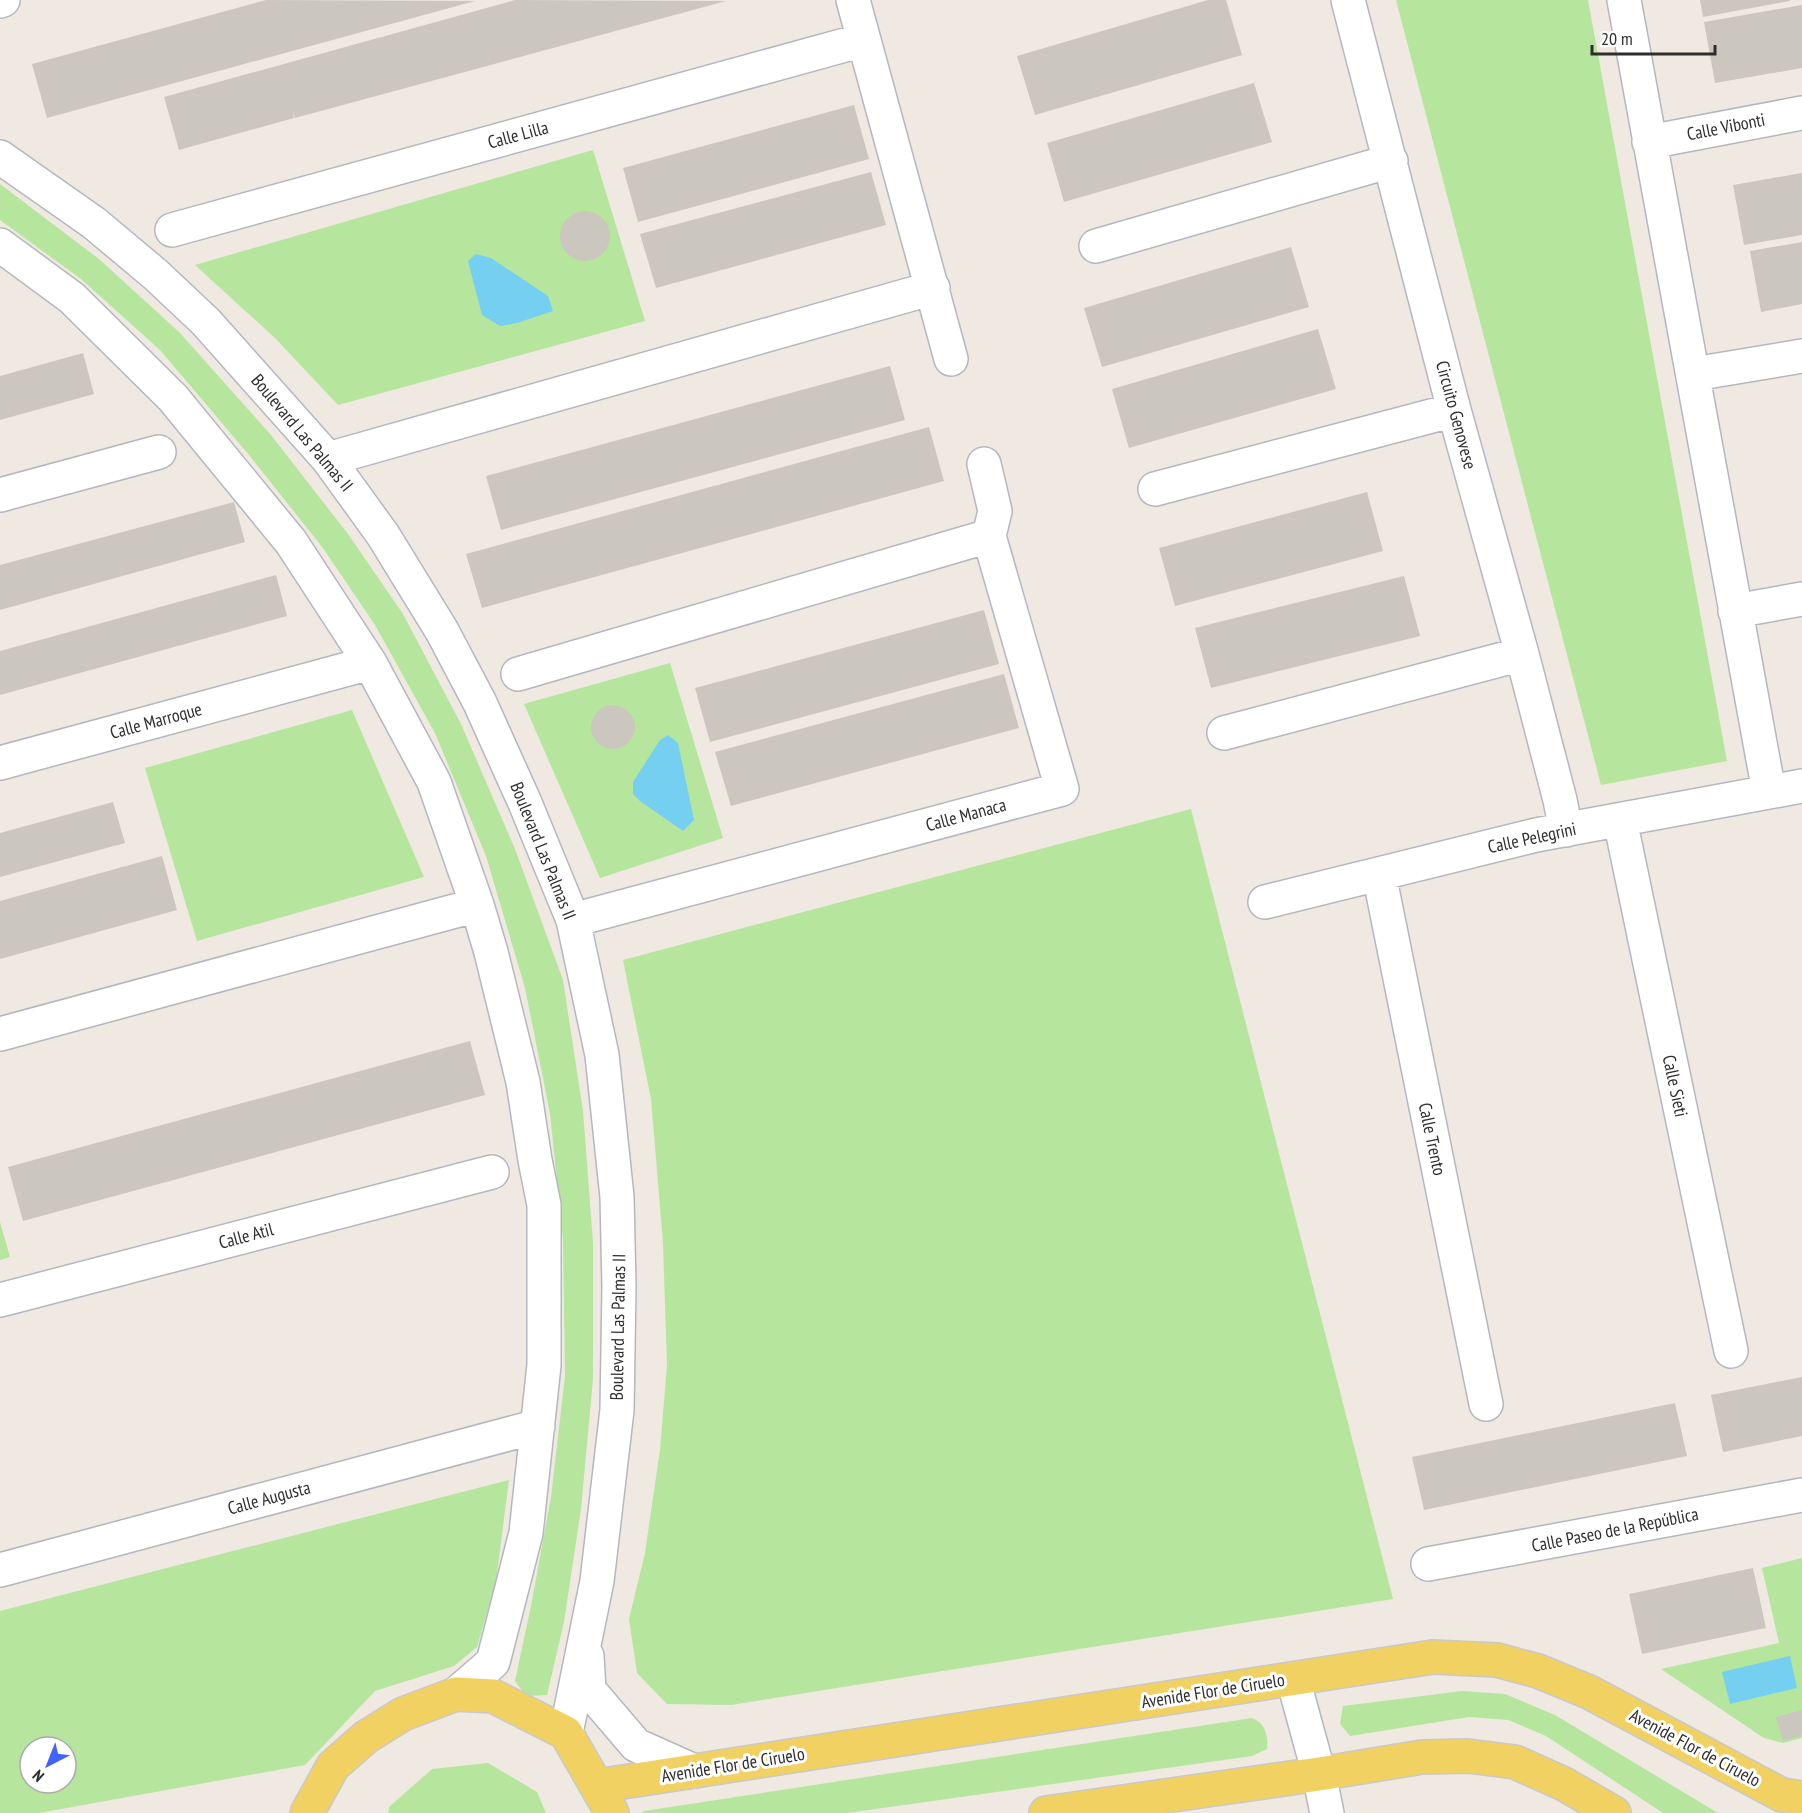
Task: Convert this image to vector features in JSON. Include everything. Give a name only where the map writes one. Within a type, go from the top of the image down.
[{"type":"main road","name":"Avenide Flor de Ciruelo","points":[[604,1799],[694,1771],[1433,1657],[1497,1660],[1538,1671],[1589,1692],[1782,1795],[1802,1798]]},
{"type":"main road","points":[[307,1813],[333,1766],[366,1737],[404,1714],[456,1695],[493,1696],[566,1733],[604,1799]]},
{"type":"main road","points":[[1046,1813],[1422,1757],[1468,1756],[1515,1762],[1564,1784],[1614,1813]]},
{"type":"street","points":[[853,0],[951,359]]},
{"type":"street","name":"Circuito Genovese","points":[[1348,0],[1454,410],[1522,654],[1566,830]]},
{"type":"street","points":[[1624,0],[1769,792]]},
{"type":"street","name":"Calle Lilla","points":[[172,230],[863,40]]},
{"type":"street","name":"Calle Vibonti","points":[[1649,142],[1802,113]]},
{"type":"street","name":"Boulevard Las Palmas II","points":[[0,157],[94,223],[155,274],[206,322],[328,459],[383,535],[442,631],[464,672],[525,803],[573,920],[602,1055],[617,1197],[619,1276],[617,1410],[597,1581],[566,1733]]},
{"type":"street","points":[[1096,246],[1391,161]]},
{"type":"street","points":[[0,245],[72,298],[173,398],[291,542],[370,663],[434,782],[477,905],[523,1082],[544,1205],[544,1365],[526,1533],[493,1662],[456,1695]]},
{"type":"street","points":[[328,459],[933,288]]},
{"type":"street","points":[[1694,374],[1802,356]]},
{"type":"street","points":[[1155,489],[1454,410]]},
{"type":"street","points":[[0,495],[159,452]]},
{"type":"street","name":"Calle Manaca","points":[[573,920],[1062,789],[989,536],[995,511],[984,464]]},
{"type":"street","points":[[518,674],[989,536]]},
{"type":"street","points":[[1735,611],[1802,599]]},
{"type":"street","points":[[1224,733],[1522,654]]},
{"type":"street","name":"Calle Marroque","points":[[0,763],[370,663]]},
{"type":"street","name":"Calle Pelegrini","points":[[1265,902],[1536,835],[1802,786]]},
{"type":"street","name":"Calle Sieti","points":[[1620,820],[1731,1351]]},
{"type":"street","name":"Calle Trento","points":[[1379,874],[1486,1404]]},
{"type":"street","points":[[0,1034],[477,905]]},
{"type":"street","name":"Calle Atil","points":[[0,1300],[492,1172]]},
{"type":"street","name":"Calle Augusta","points":[[0,1570],[538,1426]]},
{"type":"street","name":"Calle Paseo de la República","points":[[1428,1564],[1802,1495]]},
{"type":"street","points":[[585,1639],[589,1690],[636,1744],[694,1771]]},
{"type":"street","points":[[1293,1679],[1319,1774],[1327,1813]]},
{"type":"green space","points":[[1396,0],[1588,0],[1727,761],[1601,785]]},
{"type":"green space","points":[[593,150],[645,321],[338,405],[275,338],[195,265]]},
{"type":"green space","points":[[0,184],[99,259],[180,333],[271,435],[348,534],[403,614],[461,724],[515,849],[563,980],[583,1111],[593,1243],[593,1379],[581,1509],[564,1622],[547,1695],[526,1696],[515,1681],[551,1497],[565,1376],[563,1240],[550,1113],[525,988],[486,856],[435,733],[375,625],[323,548],[249,455],[160,350],[81,279],[0,220]]},
{"type":"green space","points":[[670,663],[723,838],[600,878],[524,704]]},
{"type":"green space","points":[[352,710],[424,877],[197,941],[145,768]]},
{"type":"green space","points":[[1191,809],[1393,1599],[731,1705],[667,1704],[637,1673],[629,1619],[645,1553],[660,1450],[667,1365],[663,1243],[651,1099],[623,960]]},
{"type":"green space","points":[[0,1222],[10,1257],[0,1260]]},
{"type":"green space","points":[[509,1480],[496,1581],[477,1647],[454,1666],[375,1691],[305,1765],[39,1813],[0,1813],[0,1611]]},
{"type":"green space","points":[[1802,1558],[1802,1738],[1783,1743],[1764,1738],[1661,1669],[1779,1643],[1762,1568]]},
{"type":"green space","points":[[1462,1691],[1505,1694],[1555,1715],[1718,1813],[1663,1813],[1546,1736],[1508,1720],[1469,1717],[1350,1736],[1340,1724],[1343,1706]]},
{"type":"green space","points":[[1252,1718],[1263,1727],[1267,1749],[1252,1756],[847,1813],[641,1813],[644,1811]]},
{"type":"green space","points":[[488,1763],[537,1792],[546,1813],[388,1813],[389,1807],[432,1769]]},
{"type":"water","points":[[476,254],[491,258],[548,296],[553,311],[500,326],[482,315],[468,261]]},
{"type":"water","points":[[668,735],[678,743],[694,820],[683,831],[633,794],[633,782],[660,740]]},
{"type":"water","points":[[1790,1656],[1797,1688],[1730,1704],[1722,1672]]},
{"type":"building","points":[[266,0],[475,1],[47,118],[32,64]]},
{"type":"building","points":[[515,0],[726,1],[295,118],[293,111],[294,118],[179,150],[164,97]]},
{"type":"building","points":[[1208,0],[1226,0],[1242,55],[1035,115],[1017,56]]},
{"type":"building","points":[[1700,0],[1790,0],[1790,1],[1703,17]]},
{"type":"building","points":[[1802,5],[1802,68],[1715,83],[1704,22]]},
{"type":"building","points":[[1254,83],[1272,142],[1064,202],[1047,143]]},
{"type":"building","points":[[854,105],[869,159],[638,222],[623,168]]},
{"type":"building","points":[[871,172],[886,225],[656,288],[640,234]]},
{"type":"building","points":[[1802,173],[1802,235],[1744,245],[1733,185]]},
{"type":"building","points":[[585,211],[599,215],[606,222],[610,236],[606,250],[599,257],[585,261],[571,257],[564,250],[560,236],[564,222],[571,215]]},
{"type":"building","points":[[1802,242],[1802,304],[1761,312],[1750,251]]},
{"type":"building","points":[[1291,247],[1309,307],[1102,367],[1084,308]]},
{"type":"building","points":[[1318,329],[1336,389],[1129,448],[1112,389]]},
{"type":"building","points":[[83,353],[94,394],[0,420],[0,376]]},
{"type":"building","points":[[890,366],[905,420],[501,530],[486,476]]},
{"type":"building","points":[[929,427],[944,481],[482,608],[466,554]]},
{"type":"building","points":[[1367,492],[1383,551],[1175,606],[1159,548]]},
{"type":"building","points":[[234,502],[245,542],[0,610],[0,565]]},
{"type":"building","points":[[276,575],[287,616],[0,695],[0,651]]},
{"type":"building","points":[[1404,576],[1420,636],[1211,688],[1195,628]]},
{"type":"building","points":[[984,610],[999,664],[710,742],[695,688]]},
{"type":"building","points":[[1004,674],[1019,728],[731,806],[715,752]]},
{"type":"building","points":[[613,705],[628,712],[635,727],[628,742],[613,749],[598,742],[591,727],[598,712]]},
{"type":"building","points":[[113,802],[125,843],[0,877],[0,833]]},
{"type":"building","points":[[162,856],[177,910],[0,959],[0,901]]},
{"type":"building","points":[[470,1041],[485,1095],[23,1221],[8,1167]]},
{"type":"building","points":[[1802,1377],[1802,1436],[1723,1452],[1711,1395]]},
{"type":"building","points":[[1675,1403],[1687,1456],[1424,1510],[1412,1457]]},
{"type":"building","points":[[1753,1568],[1766,1628],[1642,1654],[1629,1594]]},
{"type":"building","points":[[1802,1710],[1802,1735],[1783,1741],[1776,1717]]}]
